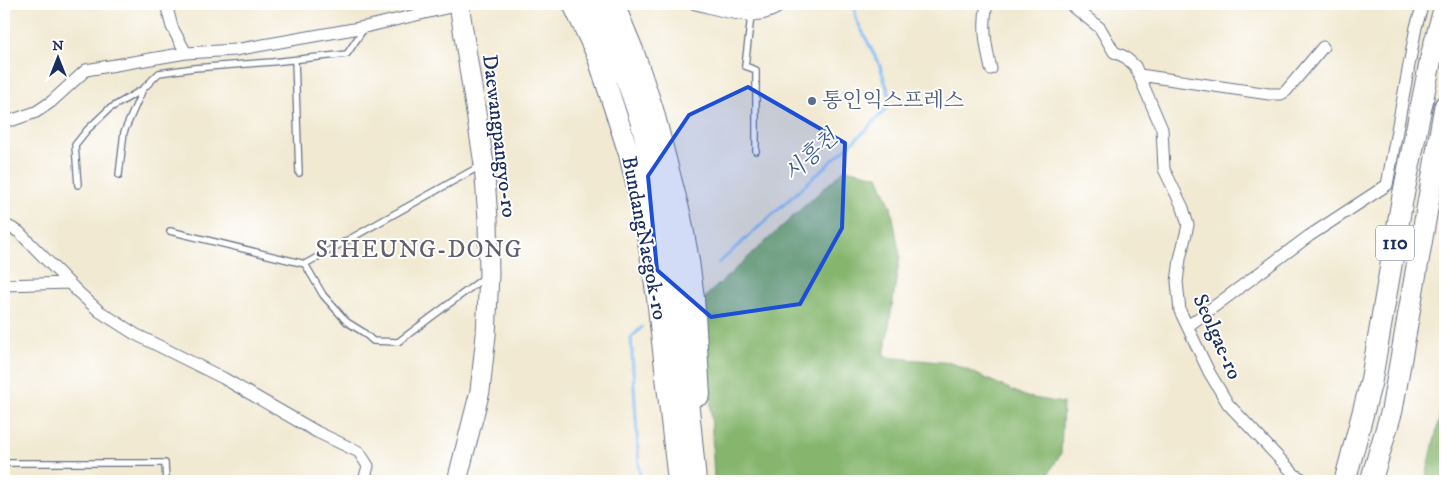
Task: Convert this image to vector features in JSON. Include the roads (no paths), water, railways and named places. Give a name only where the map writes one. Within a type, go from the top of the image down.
[{"type":"highway","name":"BundangNaegok-ro","points":[[572,4],[597,55],[629,154],[645,222],[658,298],[678,481]]},
{"type":"highway","name":"BundangNaegok-ro","points":[[594,4],[617,53],[645,136],[662,207],[677,306],[696,481]]},
{"type":"highway","points":[[614,4],[633,50],[653,109],[681,217],[690,261],[694,298],[700,414],[694,459]]},
{"type":"highway","name":"110","points":[[1345,481],[1371,382],[1404,191],[1432,53],[1445,6]]},
{"type":"highway","name":"110","points":[[1371,481],[1392,410],[1445,106]]},
{"type":"main road","name":"Daewangpangyo-ro","points":[[457,481],[480,391],[486,335],[489,274],[484,164],[459,4]]},
{"type":"street","points":[[166,4],[172,27],[186,53]]},
{"type":"street","points":[[4,119],[13,120],[36,112],[86,70],[186,53],[235,50],[365,27],[459,4]]},
{"type":"street","points":[[695,4],[751,16],[776,9],[782,4]]},
{"type":"street","points":[[987,4],[984,22],[991,69]]},
{"type":"street","name":"Seolgae-ro","points":[[1070,4],[1100,28],[1114,52],[1125,57],[1135,66],[1162,129],[1164,170],[1184,208],[1188,225],[1180,260],[1177,289],[1180,311],[1209,372],[1228,404],[1294,475],[1306,481]]},
{"type":"street","points":[[1188,326],[1310,236],[1387,185],[1416,27],[1423,4]]},
{"type":"street","points":[[1140,75],[1269,94],[1281,94],[1290,87],[1323,47]]},
{"type":"street","points":[[4,224],[18,232],[99,310],[135,334],[223,378],[317,432],[359,452],[368,466],[364,481]]},
{"type":"street","points":[[4,285],[69,283]]},
{"type":"lane","points":[[751,16],[745,66],[756,70],[756,151]]},
{"type":"lane","points":[[78,185],[75,145],[87,130],[109,109],[143,89],[159,73],[347,54],[365,27]]},
{"type":"lane","points":[[295,60],[299,173]]},
{"type":"lane","points":[[119,175],[124,132],[143,89]]},
{"type":"lane","points":[[170,231],[305,264],[484,164]]},
{"type":"lane","points":[[305,264],[323,295],[347,322],[373,341],[398,342],[489,274]]},
{"type":"lane","points":[[4,463],[165,463],[166,481]]},
{"type":"waterway","name":"시흥천","points":[[719,263],[867,129],[886,109],[890,97],[880,66],[856,19],[854,4]]},
{"type":"waterway","name":"시흥천","points":[[640,481],[631,338],[642,327]]},
{"type":"place","name":"통인익스프레스","points":[[812,101]]},
{"type":"district","name":"SIHEUNG-DONG","points":[[419,250]]}]
